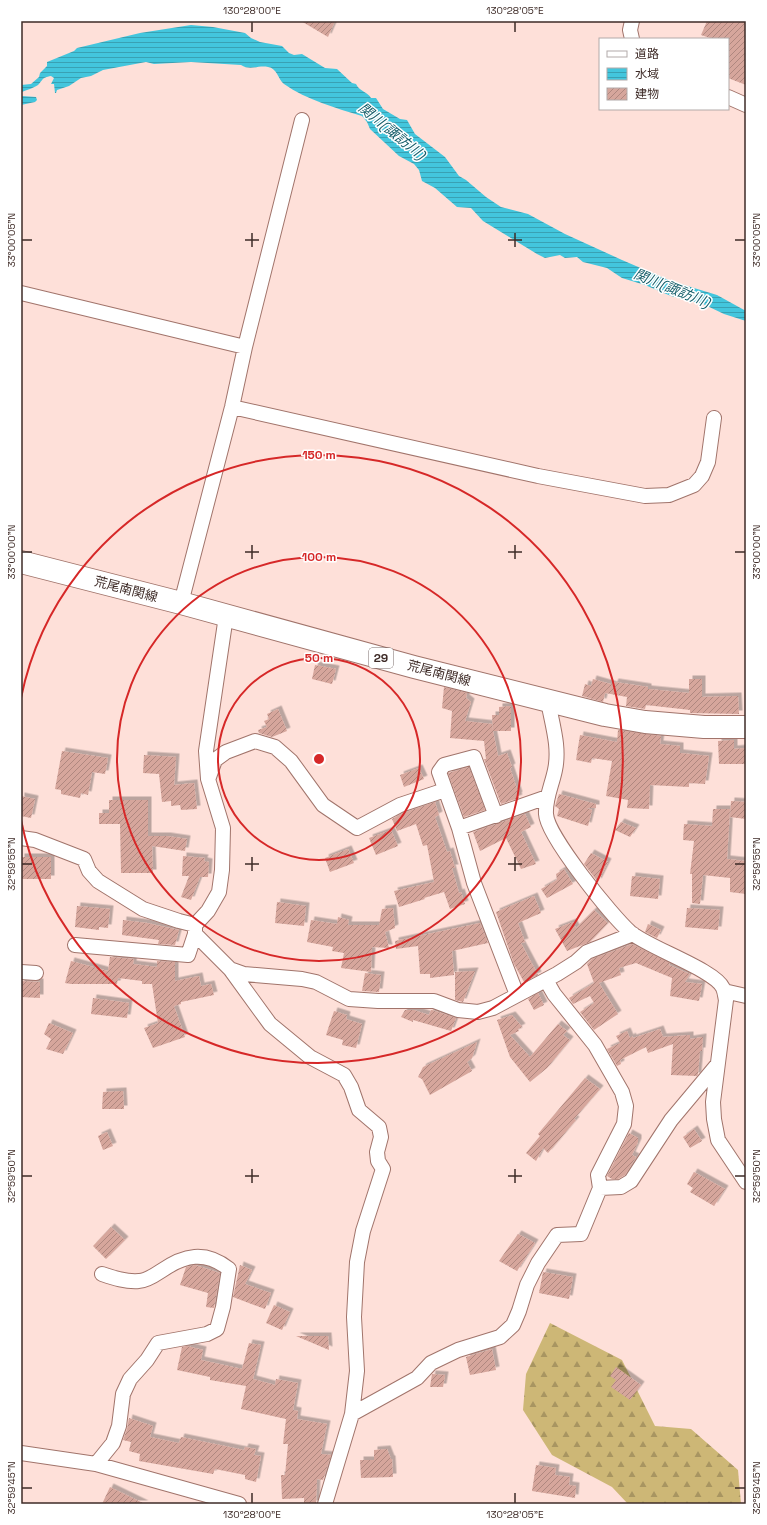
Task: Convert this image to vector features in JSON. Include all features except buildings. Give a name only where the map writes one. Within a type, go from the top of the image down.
[{"type":"main road","name":"荒尾南関線","points":[[21,562],[605,715],[645,722],[704,727],[746,727]]},
{"type":"street","points":[[632,21],[630,30],[632,38]]},
{"type":"street","points":[[729,97],[746,105]]},
{"type":"street","points":[[181,603],[232,407],[245,347],[302,120]]},
{"type":"street","points":[[21,293],[245,347]]},
{"type":"street","points":[[232,407],[538,476],[645,496],[669,495],[694,485],[702,476],[708,462],[714,418]]},
{"type":"street","points":[[75,945],[188,955],[195,929],[219,892],[222,870],[223,828],[208,779],[206,750],[226,616]]},
{"type":"street","points":[[548,701],[557,747],[556,770],[547,798],[546,815],[551,830],[592,889],[633,934],[711,976],[723,988],[726,1000],[713,1102],[714,1119],[718,1140],[746,1182]]},
{"type":"street","points":[[208,779],[215,760],[226,752],[255,741],[275,747],[291,761],[323,805],[357,828],[400,805],[445,790]]},
{"type":"street","points":[[496,816],[474,757],[444,765],[439,772],[459,828],[474,883],[517,995]]},
{"type":"street","points":[[459,828],[547,798]]},
{"type":"street","points":[[21,838],[35,840],[84,860],[89,871],[98,881],[143,909],[179,921],[195,929],[230,969],[270,1024],[310,1057],[344,1076],[350,1086],[359,1110],[379,1127],[381,1137],[377,1152],[378,1161],[383,1169],[363,1231],[357,1262],[354,1317],[357,1371],[352,1414],[325,1504]]},
{"type":"street","points":[[230,969],[244,974],[302,979],[316,982],[349,999],[378,1001],[434,1001],[458,1010],[478,1012],[493,1008],[546,980],[576,962],[587,952],[633,934]]},
{"type":"street","points":[[21,972],[36,973]]},
{"type":"street","points":[[352,1414],[417,1378],[431,1363],[458,1350],[500,1337],[513,1325],[527,1285],[538,1263],[557,1235],[581,1234],[600,1188],[598,1175],[624,1124],[626,1106],[622,1092],[595,1045],[554,994],[546,980]]},
{"type":"street","points":[[724,991],[746,996]]},
{"type":"street","points":[[600,1188],[621,1187],[631,1182],[672,1120],[718,1065]]},
{"type":"street","points":[[96,1464],[113,1443],[119,1426],[123,1394],[130,1379],[147,1360],[158,1343],[206,1334],[217,1330],[223,1307],[229,1269],[220,1262],[204,1257],[190,1257],[174,1262],[140,1281],[122,1280],[102,1274]]},
{"type":"street","points":[[21,1453],[96,1464],[239,1504]]},
{"type":"green space","points":[[550,1323],[622,1360],[655,1426],[691,1429],[738,1470],[741,1504],[628,1504],[612,1487],[552,1455],[523,1410],[526,1374]]},
{"type":"water","name":"関川(諏訪川)","points":[[191,25],[213,27],[245,33],[251,38],[260,42],[282,46],[289,53],[294,55],[302,54],[325,68],[337,69],[371,98],[376,98],[383,109],[400,119],[407,120],[415,134],[445,157],[459,176],[501,207],[528,214],[565,234],[671,281],[717,295],[746,311],[746,321],[724,314],[703,304],[671,296],[645,285],[622,278],[607,268],[583,262],[577,257],[565,258],[560,255],[545,258],[537,254],[483,221],[471,208],[457,207],[435,188],[422,181],[419,170],[414,164],[399,156],[370,129],[362,116],[302,95],[284,84],[271,68],[248,68],[241,65],[191,62],[154,64],[146,62],[103,70],[91,76],[81,78],[69,86],[57,90],[56,93],[54,84],[51,84],[54,78],[51,76],[44,78],[38,85],[22,92],[22,96],[36,97],[37,100],[35,102],[21,105],[21,85],[31,84],[39,77],[40,73],[47,66],[47,62],[74,51],[77,48],[140,33]]}]
